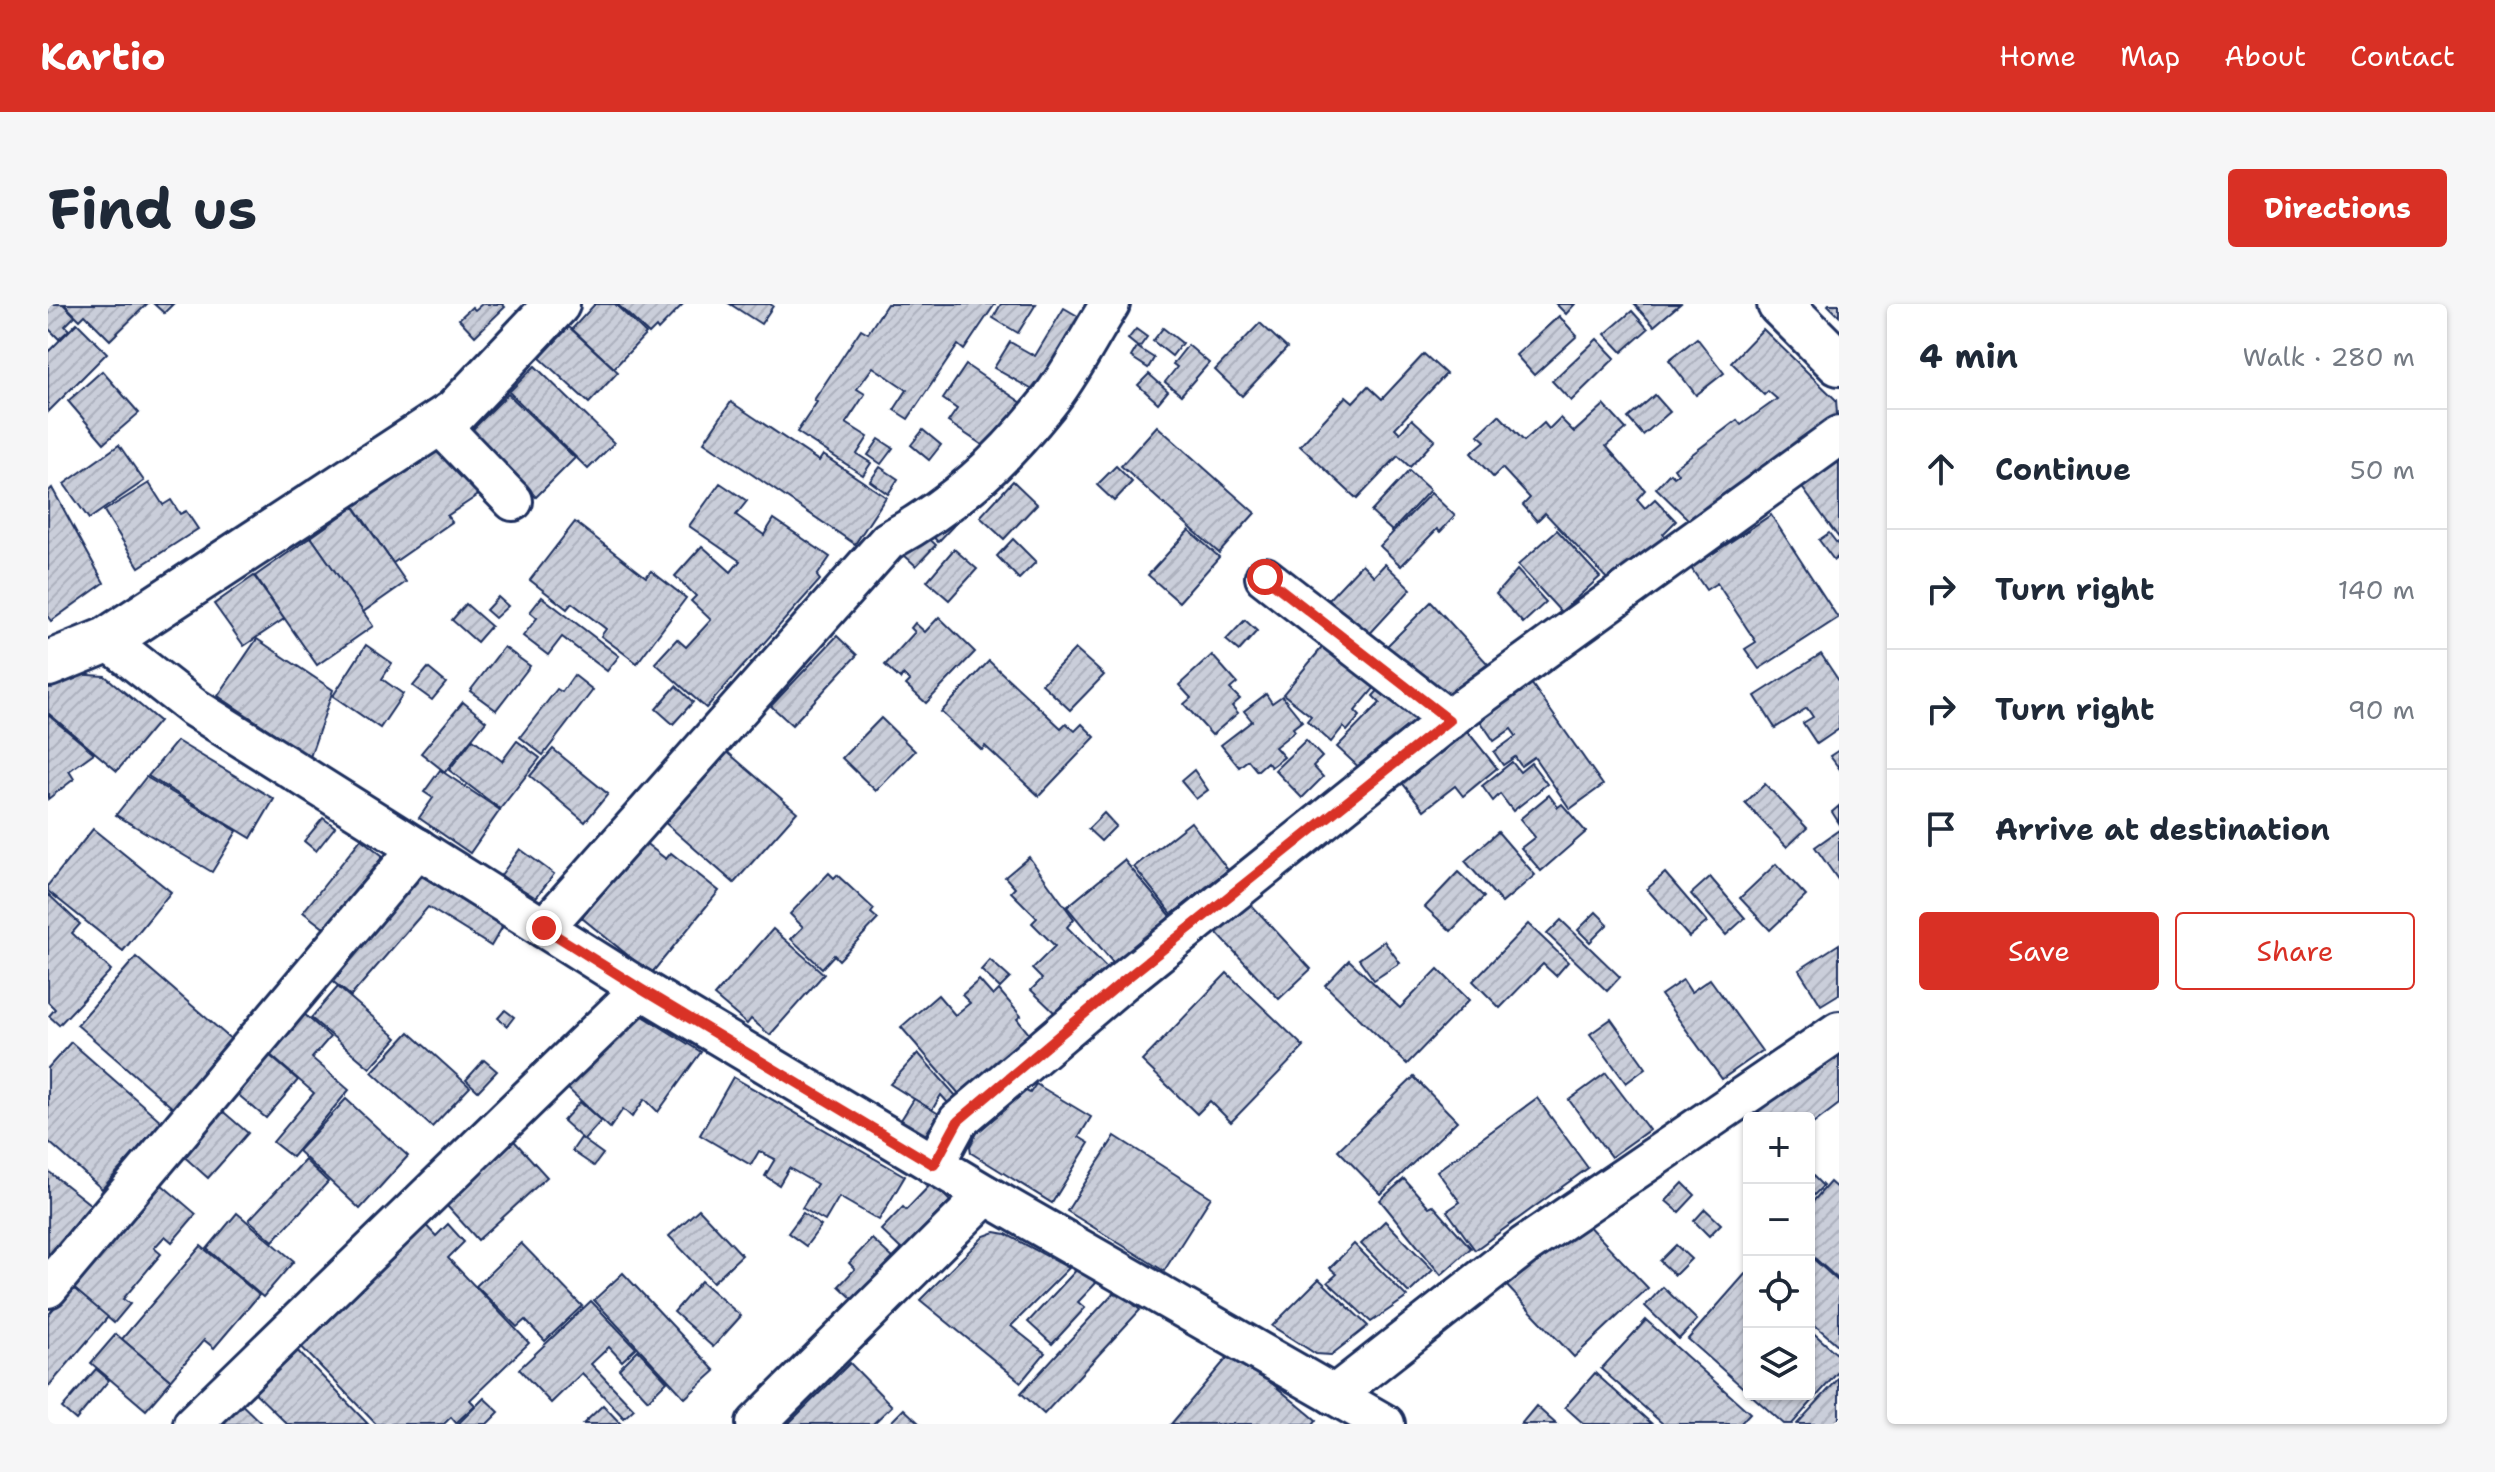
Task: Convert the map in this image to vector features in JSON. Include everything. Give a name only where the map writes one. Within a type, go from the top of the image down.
[{"type":"street","points":[[48,664],[107,640],[455,412],[557,304]]},
{"type":"street","points":[[544,928],[888,541],[930,518],[987,472],[1048,402],[1110,304]]},
{"type":"street","points":[[1780,304],[1839,363]]},
{"type":"street","points":[[438,423],[513,501]]},
{"type":"street","points":[[934,1165],[958,1121],[1122,982],[1449,720],[1839,436]]},
{"type":"street","points":[[1265,577],[1449,720]]},
{"type":"street","points":[[107,640],[193,707],[641,989],[934,1165],[1385,1424]]},
{"type":"street","points":[[48,1288],[418,848]]},
{"type":"street","points":[[193,1424],[641,989]]},
{"type":"street","points":[[1334,1395],[1524,1246],[1839,1031]]},
{"type":"street","points":[[756,1424],[986,1195]]},
{"type":"building","points":[[48,304],[63,304],[75,316],[65,326],[69,330],[59,339],[48,328]]},
{"type":"building","points":[[64,304],[147,304],[110,340],[85,315],[80,320]]},
{"type":"building","points":[[154,304],[173,304],[164,313]]},
{"type":"building","points":[[482,304],[502,304],[505,307],[475,336],[459,319],[472,307],[475,310]]},
{"type":"building","points":[[595,304],[615,304],[646,334],[614,368],[572,329]]},
{"type":"building","points":[[617,304],[683,304],[658,330],[656,327],[649,334]]},
{"type":"building","points":[[730,304],[770,304],[773,306],[761,324]]},
{"type":"building","points":[[887,304],[995,304],[964,350],[958,345],[908,419],[894,410],[907,390],[873,367],[857,389],[865,394],[846,423],[868,437],[857,454],[871,463],[863,475],[797,432],[817,402],[814,400],[861,329],[868,333]]},
{"type":"building","points":[[1001,304],[1036,304],[1018,333],[993,318]]},
{"type":"building","points":[[1556,304],[1575,304],[1566,314]]},
{"type":"building","points":[[1634,304],[1680,304],[1654,326]]},
{"type":"building","points":[[1839,304],[1839,316],[1828,305]]},
{"type":"building","points":[[1064,308],[1083,319],[1038,393],[994,368],[1010,342],[1035,356]]},
{"type":"building","points":[[1632,311],[1648,329],[1622,352],[1605,334]]},
{"type":"building","points":[[1559,316],[1577,336],[1534,375],[1516,355]]},
{"type":"building","points":[[77,323],[107,353],[48,412],[48,352]]},
{"type":"building","points":[[1260,323],[1287,348],[1242,396],[1215,370]]},
{"type":"building","points":[[569,327],[618,372],[589,403],[540,358]]},
{"type":"building","points":[[1163,328],[1182,343],[1172,356],[1153,341]]},
{"type":"building","points":[[1136,329],[1147,337],[1139,348],[1128,339]]},
{"type":"building","points":[[1763,329],[1836,400],[1837,414],[1694,525],[1656,488],[1670,473],[1674,477],[1678,474],[1674,468],[1737,420],[1741,425],[1777,399],[1768,391],[1764,395],[1731,362]]},
{"type":"building","points":[[1697,338],[1724,373],[1696,395],[1669,360]]},
{"type":"building","points":[[1597,339],[1615,358],[1571,401],[1552,381]]},
{"type":"building","points":[[1188,345],[1209,363],[1181,395],[1165,382],[1177,367],[1173,364]]},
{"type":"building","points":[[1137,347],[1154,358],[1148,368],[1131,357]]},
{"type":"building","points":[[1424,354],[1446,374],[1395,428],[1400,433],[1412,419],[1435,440],[1410,467],[1398,456],[1357,499],[1300,446],[1346,396],[1353,402],[1368,386],[1382,399]]},
{"type":"building","points":[[966,365],[1025,405],[993,452],[948,422],[957,409],[943,399]]},
{"type":"building","points":[[535,366],[614,443],[588,469],[509,392]]},
{"type":"building","points":[[102,371],[139,413],[104,443],[68,401]]},
{"type":"building","points":[[1149,374],[1168,391],[1158,403],[1138,385]]},
{"type":"building","points":[[508,394],[575,458],[536,497],[470,432]]},
{"type":"building","points":[[1655,395],[1670,412],[1643,435],[1628,418]]},
{"type":"building","points":[[731,402],[819,461],[823,455],[886,497],[855,544],[704,442]]},
{"type":"building","points":[[1604,405],[1626,429],[1606,446],[1645,490],[1637,499],[1645,508],[1655,499],[1676,521],[1663,534],[1669,540],[1609,581],[1545,513],[1537,521],[1523,505],[1530,498],[1502,468],[1493,477],[1471,453],[1485,441],[1478,435],[1499,415],[1524,441],[1544,423],[1549,429],[1560,418],[1574,432]]},
{"type":"building","points":[[1157,426],[1255,513],[1219,553],[1121,466]]},
{"type":"building","points":[[923,430],[941,445],[929,460],[911,445]]},
{"type":"building","points":[[879,439],[893,448],[881,464],[868,455]]},
{"type":"building","points":[[119,445],[144,481],[89,519],[64,484]]},
{"type":"building","points":[[441,446],[489,488],[447,516],[452,522],[393,563],[354,506]]},
{"type":"building","points":[[1839,459],[1839,538],[1801,486]]},
{"type":"building","points":[[1116,466],[1132,482],[1114,501],[1097,485]]},
{"type":"building","points":[[880,467],[898,479],[888,494],[870,481]]},
{"type":"building","points":[[1409,471],[1430,490],[1392,531],[1371,512]]},
{"type":"building","points":[[1013,481],[1037,504],[1004,539],[980,517]]},
{"type":"building","points":[[149,483],[163,505],[171,500],[180,514],[186,511],[198,529],[139,567],[104,511]]},
{"type":"building","points":[[720,483],[747,501],[736,515],[764,535],[774,519],[830,557],[817,576],[820,580],[706,708],[655,663],[677,639],[686,647],[711,620],[691,601],[696,596],[675,576],[702,546],[731,572],[740,561],[689,526]]},
{"type":"building","points":[[52,488],[104,583],[51,621],[48,617],[48,492]]},
{"type":"building","points":[[1431,493],[1455,516],[1440,532],[1437,529],[1401,566],[1380,546]]},
{"type":"building","points":[[354,507],[406,582],[363,612],[311,537]]},
{"type":"building","points":[[943,512],[955,524],[938,542],[926,529]]},
{"type":"building","points":[[1771,515],[1838,618],[1759,669],[1745,649],[1756,642],[1717,583],[1706,590],[1691,568]]},
{"type":"building","points":[[575,522],[646,577],[651,571],[686,598],[637,663],[601,636],[606,629],[572,603],[567,609],[530,580]]},
{"type":"building","points":[[1189,530],[1219,557],[1179,602],[1148,575]]},
{"type":"building","points":[[1557,530],[1600,577],[1561,612],[1518,565]]},
{"type":"building","points":[[923,533],[936,545],[916,566],[903,554]]},
{"type":"building","points":[[1829,533],[1839,546],[1839,556],[1834,560],[1819,540]]},
{"type":"building","points":[[311,537],[373,626],[317,665],[255,576]]},
{"type":"building","points":[[1013,539],[1036,562],[1019,579],[997,556]]},
{"type":"building","points":[[954,549],[977,569],[949,600],[927,581]]},
{"type":"building","points":[[1362,564],[1374,576],[1385,564],[1411,589],[1365,639],[1326,602]]},
{"type":"building","points":[[1517,570],[1546,602],[1523,623],[1496,594]]},
{"type":"building","points":[[254,576],[284,619],[244,646],[214,604]]},
{"type":"building","points":[[498,597],[508,606],[495,618],[486,610]]},
{"type":"building","points":[[542,597],[619,656],[607,671],[562,637],[548,655],[523,636],[537,618],[530,612]]},
{"type":"building","points":[[1431,602],[1488,664],[1437,702],[1382,651]]},
{"type":"building","points":[[466,604],[491,626],[477,642],[452,620]]},
{"type":"building","points":[[939,617],[975,652],[926,703],[906,685],[910,681],[903,675],[900,679],[885,665],[915,632],[911,628],[915,623],[925,632]]},
{"type":"building","points":[[1245,620],[1257,631],[1239,651],[1226,640]]},
{"type":"building","points":[[837,636],[857,655],[792,725],[771,706]]},
{"type":"building","points":[[1330,638],[1381,680],[1355,711],[1360,716],[1347,731],[1343,727],[1331,742],[1307,721],[1311,716],[1283,694]]},
{"type":"building","points":[[257,639],[333,690],[310,757],[218,696]]},
{"type":"building","points":[[366,645],[392,663],[382,679],[403,694],[380,728],[333,696]]},
{"type":"building","points":[[504,647],[530,666],[496,710],[470,691]]},
{"type":"building","points":[[1075,649],[1104,675],[1070,710],[1042,684]]},
{"type":"building","points":[[1821,654],[1839,681],[1839,729],[1817,744],[1803,723],[1813,717],[1807,708],[1775,728],[1755,696]]},
{"type":"building","points":[[1212,655],[1237,683],[1230,689],[1240,699],[1232,706],[1238,713],[1212,735],[1184,704],[1191,698],[1179,685]]},
{"type":"building","points":[[989,661],[1061,728],[1066,723],[1075,731],[1082,724],[1095,737],[1039,796],[985,746],[982,750],[941,712]]},
{"type":"building","points":[[428,668],[446,683],[432,700],[413,686]]},
{"type":"building","points":[[72,674],[105,676],[159,721],[117,771],[48,713],[48,686]]},
{"type":"building","points":[[574,675],[593,690],[543,755],[520,737],[557,689],[562,692]]},
{"type":"building","points":[[1529,680],[1603,785],[1570,809],[1534,757],[1521,766],[1515,757],[1503,765],[1494,752],[1516,736],[1511,729],[1494,741],[1477,716]]},
{"type":"building","points":[[1385,683],[1419,716],[1364,772],[1337,747],[1380,703],[1373,696]]},
{"type":"building","points":[[676,686],[693,702],[673,724],[656,709]]},
{"type":"building","points":[[1266,694],[1272,703],[1282,696],[1302,721],[1275,747],[1284,757],[1271,767],[1267,762],[1257,771],[1248,760],[1239,767],[1221,745],[1252,721],[1244,711]]},
{"type":"building","points":[[463,702],[486,721],[445,772],[421,753]]},
{"type":"building","points":[[48,715],[94,753],[69,771],[74,779],[48,799]]},
{"type":"building","points":[[881,718],[915,751],[876,791],[842,758]]},
{"type":"building","points":[[1464,727],[1497,768],[1463,796],[1455,786],[1424,810],[1399,779]]},
{"type":"building","points":[[473,739],[502,761],[517,741],[540,758],[500,809],[449,770]]},
{"type":"building","points":[[1306,740],[1322,757],[1313,766],[1323,777],[1302,798],[1275,770]]},
{"type":"building","points":[[177,741],[274,799],[251,838],[148,776]]},
{"type":"building","points":[[553,749],[608,794],[585,822],[530,776]]},
{"type":"building","points":[[725,750],[797,812],[734,883],[663,821]]},
{"type":"building","points":[[1839,750],[1839,768],[1830,756]]},
{"type":"building","points":[[1512,762],[1520,772],[1531,763],[1547,784],[1513,811],[1500,794],[1493,801],[1482,786]]},
{"type":"building","points":[[440,770],[500,810],[470,853],[419,818],[433,798],[424,792]]},
{"type":"building","points":[[1194,770],[1208,790],[1196,799],[1181,781]]},
{"type":"building","points":[[146,777],[237,831],[212,872],[116,815]]},
{"type":"building","points":[[1765,784],[1807,828],[1787,847],[1745,803]]},
{"type":"building","points":[[1549,795],[1558,807],[1562,804],[1586,832],[1541,871],[1521,848],[1535,837],[1520,819]]},
{"type":"building","points":[[1839,806],[1839,823],[1832,812]]},
{"type":"building","points":[[1104,813],[1116,826],[1101,841],[1088,829]]},
{"type":"building","points":[[323,818],[335,827],[316,851],[304,841]]},
{"type":"building","points":[[1191,822],[1228,870],[1172,914],[1134,867]]},
{"type":"building","points":[[93,829],[171,892],[123,951],[48,891],[48,885]]},
{"type":"building","points":[[1839,830],[1839,881],[1815,847]]},
{"type":"building","points":[[1498,832],[1535,875],[1502,903],[1465,861]]},
{"type":"building","points":[[361,839],[383,856],[325,929],[303,912]]},
{"type":"building","points":[[644,842],[666,859],[671,853],[719,891],[651,974],[582,918]]},
{"type":"building","points":[[520,849],[554,874],[534,900],[501,875]]},
{"type":"building","points":[[1029,857],[1074,919],[1067,927],[1107,968],[1058,1016],[1031,990],[1042,979],[1032,969],[1055,946],[1032,923],[1037,918],[1011,892],[1015,888],[1005,877]]},
{"type":"building","points":[[1124,860],[1171,916],[1114,964],[1067,907]]},
{"type":"building","points":[[1776,864],[1806,896],[1770,930],[1740,898]]},
{"type":"building","points":[[1458,872],[1484,897],[1451,931],[1425,907]]},
{"type":"building","points":[[829,873],[834,878],[837,875],[874,909],[871,913],[878,919],[839,960],[834,955],[822,968],[791,939],[803,927],[790,914]]},
{"type":"building","points":[[1665,873],[1707,922],[1689,937],[1647,889]]},
{"type":"building","points":[[418,874],[503,926],[491,946],[428,907],[351,996],[331,980],[406,893]]},
{"type":"building","points":[[1710,877],[1745,918],[1726,935],[1691,894]]},
{"type":"building","points":[[48,894],[80,924],[72,933],[111,970],[59,1025],[49,1016],[55,1009],[48,1002]]},
{"type":"building","points":[[1247,900],[1311,969],[1279,999],[1214,930]]},
{"type":"building","points":[[1596,912],[1608,924],[1590,942],[1578,930]]},
{"type":"building","points":[[1561,920],[1620,977],[1607,991],[1547,934]]},
{"type":"building","points":[[1528,924],[1568,962],[1556,976],[1543,964],[1500,1008],[1473,981]]},
{"type":"building","points":[[773,929],[824,974],[770,1035],[751,1019],[747,1024],[714,996]]},
{"type":"building","points":[[1384,941],[1400,963],[1374,980],[1359,959]]},
{"type":"building","points":[[1839,944],[1839,994],[1821,1005],[1799,970]]},
{"type":"building","points":[[136,957],[233,1041],[174,1109],[77,1025]]},
{"type":"building","points":[[990,960],[1010,978],[1000,988],[981,970]]},
{"type":"building","points":[[1349,960],[1400,1008],[1438,969],[1469,1000],[1407,1064],[1325,985]]},
{"type":"building","points":[[1227,973],[1304,1047],[1231,1122],[1210,1101],[1197,1114],[1142,1061]]},
{"type":"building","points":[[1710,979],[1762,1051],[1722,1079],[1661,995],[1683,980],[1691,992]]},
{"type":"building","points":[[979,980],[993,996],[999,990],[1021,1016],[1017,1019],[1030,1035],[960,1095],[901,1027],[938,995],[955,1015],[970,1003],[962,995]]},
{"type":"building","points":[[338,987],[397,1038],[370,1068],[311,1018]]},
{"type":"building","points":[[505,1010],[514,1017],[507,1026],[498,1018]]},
{"type":"building","points":[[302,1012],[330,1037],[312,1058],[349,1090],[292,1157],[273,1142],[314,1093],[267,1052]]},
{"type":"building","points":[[638,1013],[701,1052],[658,1112],[645,1099],[632,1117],[623,1109],[610,1128],[564,1085]]},
{"type":"building","points":[[1611,1019],[1646,1068],[1626,1083],[1590,1034]]},
{"type":"building","points":[[409,1032],[470,1087],[432,1127],[372,1072]]},
{"type":"building","points":[[71,1042],[162,1122],[102,1189],[48,1141],[48,1068]]},
{"type":"building","points":[[1839,1050],[1839,1104],[1815,1122],[1815,1112],[1757,1111]]},
{"type":"building","points":[[918,1053],[956,1096],[948,1103],[941,1095],[932,1110],[890,1084]]},
{"type":"building","points":[[269,1055],[298,1080],[266,1118],[236,1093]]},
{"type":"building","points":[[484,1060],[497,1071],[478,1091],[466,1080]]},
{"type":"building","points":[[1606,1073],[1649,1130],[1611,1157],[1569,1100]]},
{"type":"building","points":[[733,1077],[905,1176],[879,1220],[839,1197],[825,1221],[802,1208],[817,1184],[789,1168],[779,1185],[765,1176],[775,1159],[759,1151],[751,1165],[700,1135]]},
{"type":"building","points":[[1414,1077],[1457,1121],[1381,1194],[1338,1150]]},
{"type":"building","points":[[1036,1084],[1091,1117],[1079,1137],[1089,1143],[1052,1203],[971,1153],[970,1146],[977,1133],[1026,1091],[1030,1093]]},
{"type":"building","points":[[1537,1098],[1588,1168],[1475,1250],[1447,1211],[1460,1202],[1437,1171]]},
{"type":"building","points":[[346,1099],[408,1156],[360,1209],[298,1151]]},
{"type":"building","points":[[914,1099],[939,1114],[920,1143],[896,1128]]},
{"type":"building","points":[[580,1102],[601,1121],[584,1140],[563,1121]]},
{"type":"building","points":[[219,1108],[248,1133],[208,1178],[180,1153]]},
{"type":"building","points":[[506,1132],[547,1177],[478,1240],[437,1195]]},
{"type":"building","points":[[1115,1136],[1211,1197],[1164,1271],[1067,1211]]},
{"type":"building","points":[[581,1138],[603,1154],[594,1166],[572,1151]]},
{"type":"building","points":[[305,1160],[328,1182],[273,1241],[249,1220]]},
{"type":"building","points":[[48,1171],[91,1205],[48,1258]]},
{"type":"building","points":[[1815,1178],[1823,1186],[1815,1194]]},
{"type":"building","points":[[1404,1179],[1429,1207],[1433,1205],[1471,1248],[1441,1275],[1380,1200]]},
{"type":"building","points":[[1830,1182],[1839,1190],[1839,1280],[1815,1258],[1815,1199]]},
{"type":"building","points":[[932,1183],[950,1201],[902,1250],[881,1230]]},
{"type":"building","points":[[1683,1183],[1695,1195],[1679,1212],[1666,1201]]},
{"type":"building","points":[[161,1184],[196,1214],[172,1242],[165,1236],[154,1248],[161,1254],[123,1299],[130,1304],[114,1323],[72,1287]]},
{"type":"building","points":[[699,1209],[742,1255],[713,1282],[669,1236]]},
{"type":"building","points":[[1705,1209],[1721,1224],[1709,1236],[1694,1221]]},
{"type":"building","points":[[237,1213],[294,1261],[263,1297],[207,1249]]},
{"type":"building","points":[[803,1213],[821,1226],[806,1246],[788,1233]]},
{"type":"building","points":[[1579,1216],[1648,1288],[1574,1357],[1506,1285]]},
{"type":"building","points":[[418,1217],[436,1236],[448,1224],[464,1242],[448,1258],[529,1343],[470,1400],[475,1405],[456,1423],[451,1417],[444,1424],[376,1424],[292,1337]]},
{"type":"building","points":[[1385,1221],[1433,1270],[1409,1293],[1361,1244]]},
{"type":"building","points":[[995,1232],[1006,1234],[1069,1268],[1011,1326],[1045,1353],[1021,1382],[920,1300],[984,1236]]},
{"type":"building","points":[[872,1239],[894,1259],[854,1300],[839,1286],[855,1269],[849,1263]]},
{"type":"building","points":[[521,1243],[582,1306],[545,1341],[525,1320],[517,1327],[476,1286]]},
{"type":"building","points":[[1354,1244],[1407,1297],[1371,1322],[1328,1282],[1337,1274],[1330,1268]]},
{"type":"building","points":[[1676,1245],[1691,1259],[1675,1275],[1660,1261]]},
{"type":"building","points":[[201,1246],[259,1295],[214,1348],[204,1340],[170,1380],[122,1339]]},
{"type":"building","points":[[1815,1260],[1839,1282],[1839,1346],[1815,1325]]},
{"type":"building","points":[[1081,1265],[1098,1281],[1078,1302],[1085,1308],[1052,1344],[1028,1322]]},
{"type":"building","points":[[623,1273],[715,1371],[685,1398],[594,1300]]},
{"type":"building","points":[[1743,1276],[1743,1388],[1688,1339]]},
{"type":"building","points":[[1319,1279],[1368,1326],[1331,1355],[1316,1354],[1272,1326]]},
{"type":"building","points":[[701,1281],[741,1316],[713,1347],[674,1312]]},
{"type":"building","points":[[72,1287],[108,1317],[48,1387],[48,1315]]},
{"type":"building","points":[[1663,1287],[1697,1320],[1679,1339],[1645,1306]]},
{"type":"building","points":[[1117,1289],[1140,1310],[1044,1414],[1021,1393]]},
{"type":"building","points":[[591,1301],[636,1348],[622,1361],[609,1347],[591,1364],[634,1409],[624,1418],[582,1373],[551,1403],[519,1369]]},
{"type":"building","points":[[1646,1320],[1750,1413],[1740,1424],[1663,1424],[1601,1369]]},
{"type":"building","points":[[116,1334],[171,1381],[146,1410],[91,1363]]},
{"type":"building","points":[[1815,1334],[1839,1356],[1839,1371],[1815,1398]]},
{"type":"building","points":[[287,1340],[368,1424],[287,1424],[243,1381]]},
{"type":"building","points":[[638,1350],[667,1381],[648,1400],[619,1369]]},
{"type":"building","points":[[1233,1351],[1316,1420],[1313,1424],[1171,1424]]},
{"type":"building","points":[[850,1363],[892,1406],[873,1424],[788,1424]]},
{"type":"building","points":[[96,1369],[109,1380],[76,1420],[62,1408]]},
{"type":"building","points":[[1595,1373],[1652,1424],[1584,1424],[1565,1407]]},
{"type":"building","points":[[1839,1378],[1839,1424],[1797,1424]]},
{"type":"building","points":[[230,1393],[262,1424],[196,1424]]},
{"type":"building","points":[[484,1398],[499,1412],[487,1424],[458,1424]]},
{"type":"building","points":[[1757,1400],[1813,1400],[1792,1424],[1784,1424]]},
{"type":"building","points":[[603,1405],[621,1424],[583,1424]]},
{"type":"building","points":[[1536,1406],[1556,1424],[1521,1424]]},
{"type":"building","points":[[904,1409],[920,1424],[889,1424]]},
{"type":"route","points":[[544,928],[934,1165],[958,1121],[1122,982],[1449,720],[1265,577]]}]
